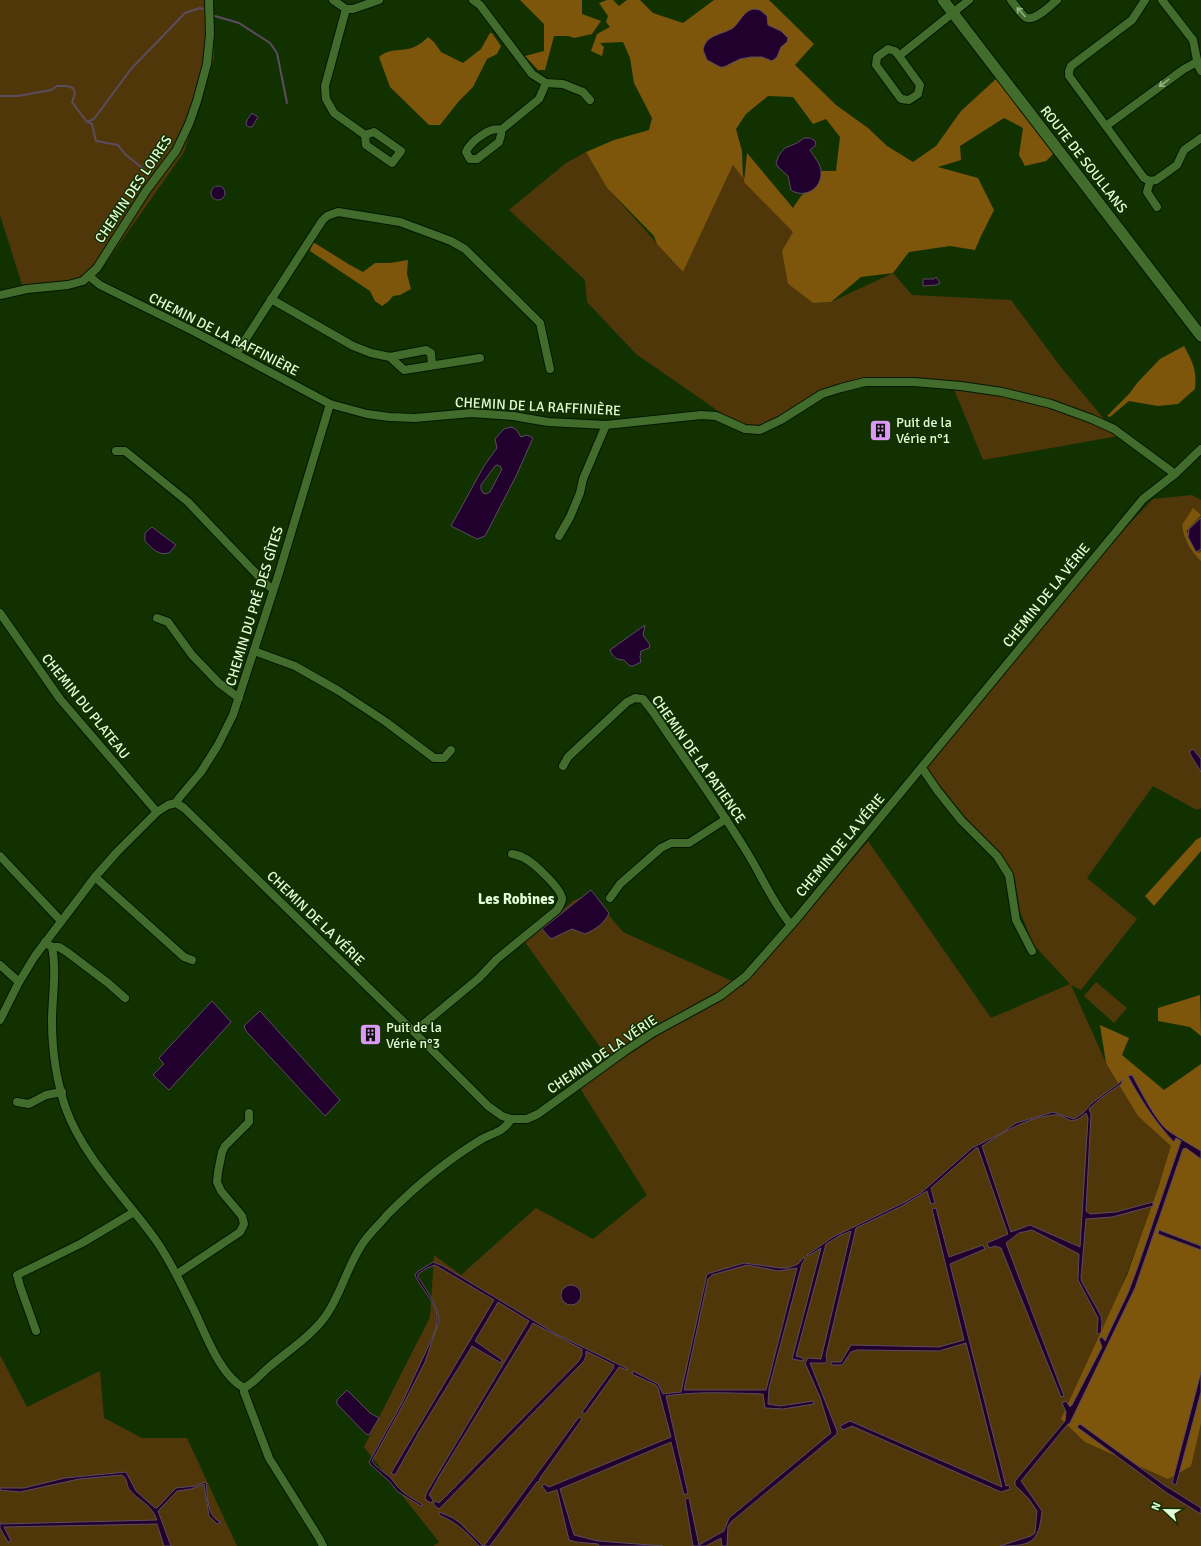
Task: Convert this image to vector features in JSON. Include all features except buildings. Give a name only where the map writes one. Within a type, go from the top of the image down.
[{"type":"main road","name":"ROUTE DE SOULLANS","points":[[943,0],[1201,336]]},
{"type":"street","name":"CHEMIN DES LOIRES","points":[[90,276],[146,191],[176,151],[189,124],[207,64],[210,34],[209,0]]},
{"type":"street","points":[[333,0],[346,9],[353,9],[379,0]]},
{"type":"street","points":[[473,0],[480,5],[532,74],[546,83],[562,84],[583,92],[590,100]]},
{"type":"street","points":[[899,56],[970,0]]},
{"type":"street","points":[[1011,0],[1025,17],[1029,19],[1034,18],[1057,0]]},
{"type":"street","points":[[1145,0],[1132,20],[1071,66],[1069,71],[1070,76],[1144,178],[1150,181],[1156,180],[1177,165],[1184,150],[1201,138]]},
{"type":"street","points":[[1162,0],[1193,40],[1197,62],[1201,71]]},
{"type":"street","points":[[346,9],[325,86],[326,99],[334,113],[365,135]]},
{"type":"street","points":[[888,50],[895,51],[899,56],[920,85],[918,94],[909,100],[902,99],[876,65],[877,57],[888,50]]},
{"type":"street","points":[[1106,126],[1184,68],[1197,62]]},
{"type":"street","points":[[501,130],[539,99],[546,83]]},
{"type":"street","points":[[1150,181],[1147,192],[1157,207]]},
{"type":"street","points":[[236,354],[322,221],[327,216],[338,212],[344,212],[400,222],[451,241],[465,249],[540,323],[550,369]]},
{"type":"street","points":[[0,295],[27,289],[68,285],[83,281],[90,276]]},
{"type":"street","name":"CHEMIN DE LA RAFFINIÈRE","points":[[90,276],[100,285],[195,332],[330,404],[367,414],[415,418],[471,413],[513,416],[548,422],[606,425],[701,415],[716,416],[745,429],[760,430],[781,420],[822,394],[841,388],[865,382],[914,382],[961,386],[1002,392],[1052,404],[1114,429],[1175,474]]},
{"type":"street","points":[[271,299],[353,346],[371,353],[390,357],[426,350],[431,353],[432,365]]},
{"type":"street","points":[[390,357],[404,370],[480,358]]},
{"type":"street","name":"CHEMIN DU PRÉ DES GÎTES","points":[[176,803],[201,772],[230,722],[274,589],[330,404]]},
{"type":"street","points":[[559,536],[573,511],[580,493],[583,479],[606,425]]},
{"type":"street","name":"CHEMIN DE LA VÉRIE","points":[[176,803],[184,808],[488,1106],[494,1111],[511,1119],[528,1118],[538,1114],[642,1040],[720,996],[746,976],[791,925],[922,768],[1144,499],[1175,474],[1201,449]]},
{"type":"street","points":[[116,451],[125,451],[188,502],[267,585],[274,589]]},
{"type":"street","name":"CHEMIN DU PLATEAU","points":[[0,613],[60,699],[157,812]]},
{"type":"street","points":[[157,618],[168,622],[192,654],[219,684],[239,698]]},
{"type":"street","points":[[254,651],[296,666],[339,691],[386,722],[434,758],[444,758],[451,750]]},
{"type":"street","name":"CHEMIN DE LA PATIENCE","points":[[563,766],[568,757],[627,702],[635,698],[645,701],[726,819],[765,882],[782,914],[791,925]]},
{"type":"street","points":[[922,768],[937,790],[961,820],[997,856],[1009,875],[1016,920],[1032,951]]},
{"type":"street","points":[[0,1020],[19,982],[45,942],[95,877],[117,852],[157,812],[168,805],[176,803]]},
{"type":"street","points":[[610,898],[620,884],[661,848],[671,843],[688,843],[726,819]]},
{"type":"street","points":[[414,1032],[479,978],[498,959],[557,910],[560,905],[562,898],[561,894],[555,886],[532,863],[525,858],[512,854]]},
{"type":"street","points":[[0,856],[61,921]]},
{"type":"street","points":[[95,877],[184,957],[192,960]]},
{"type":"street","points":[[45,942],[52,947],[59,947],[67,952],[125,998]]},
{"type":"street","points":[[52,947],[55,960],[52,1023],[54,1051],[66,1109],[90,1154],[156,1240],[177,1274],[214,1354],[227,1373],[238,1385],[244,1388],[251,1385],[260,1375],[317,1327],[328,1314],[360,1247],[370,1234],[402,1201],[422,1181],[451,1159],[488,1136],[505,1128],[511,1119]]},
{"type":"street","points":[[0,965],[19,982]]},
{"type":"street","points":[[18,1102],[29,1104],[46,1095],[62,1092]]},
{"type":"street","points":[[177,1274],[240,1232],[244,1224],[242,1216],[221,1191],[217,1182],[222,1152],[233,1137],[249,1122],[249,1113]]},
{"type":"street","points":[[36,1331],[20,1286],[18,1275],[82,1244],[134,1212]]},
{"type":"street","points":[[244,1388],[244,1392],[269,1458],[323,1546]]},
{"type":"shaded area","points":[[0,0],[214,0],[214,58],[184,152],[92,283],[25,294],[0,215]]},
{"type":"shaded area","points":[[520,0],[582,0],[582,14],[601,21],[592,34],[574,38],[568,36],[554,36],[545,70],[538,70],[525,56],[544,51],[544,24]]},
{"type":"shaded area","points":[[607,0],[613,0],[619,6],[627,0],[640,0],[653,13],[683,23],[714,0],[769,0],[814,44],[795,65],[836,105],[868,128],[887,146],[913,162],[936,146],[961,111],[996,79],[1055,152],[1046,161],[1025,166],[1019,155],[1023,128],[1004,118],[960,146],[961,160],[938,167],[978,178],[994,210],[975,250],[950,246],[909,252],[893,273],[861,277],[831,302],[813,303],[788,284],[782,251],[793,232],[744,182],[747,153],[793,208],[818,171],[836,171],[840,137],[826,119],[813,124],[793,97],[768,96],[746,114],[736,129],[742,151],[743,178],[733,165],[683,272],[657,244],[654,236],[607,188],[586,152],[614,140],[649,130],[652,118],[634,83],[630,58],[623,42],[600,43],[604,47],[602,56],[591,51],[597,34],[610,27],[606,22],[608,16],[599,3]]},
{"type":"shaded area","points":[[754,9],[760,10],[767,16],[768,25],[781,31],[788,38],[787,42],[781,47],[777,57],[772,61],[762,57],[740,59],[724,67],[720,67],[707,60],[703,50],[707,41],[733,28],[747,12]]},
{"type":"shaded area","points":[[490,33],[492,33],[501,46],[497,54],[487,59],[473,87],[459,101],[440,125],[429,125],[390,87],[379,57],[382,54],[389,51],[414,47],[428,37],[434,42],[441,52],[463,63],[481,49]]},
{"type":"shaded area","points":[[252,113],[258,117],[252,127],[249,127],[246,125],[247,120]]},
{"type":"shaded area","points":[[804,138],[810,138],[815,141],[816,145],[810,150],[819,163],[821,178],[819,183],[811,191],[806,193],[796,193],[791,190],[788,176],[778,167],[776,163],[779,155],[785,148]]},
{"type":"shaded area","points":[[586,152],[607,188],[683,272],[733,165],[804,239],[788,284],[813,303],[831,302],[893,273],[912,295],[1011,300],[1060,366],[1118,436],[983,460],[951,382],[867,380],[814,394],[778,421],[755,429],[724,415],[636,354],[587,302],[585,280],[509,210],[566,163]]},
{"type":"shaded area","points":[[218,186],[223,188],[225,193],[223,198],[218,200],[213,198],[211,193],[213,188]]},
{"type":"shaded area","points":[[313,242],[363,272],[375,263],[390,263],[408,260],[407,274],[411,289],[400,295],[393,296],[382,306],[375,301],[370,291],[310,251]]},
{"type":"shaded area","points":[[936,277],[940,283],[936,285],[923,286],[923,279],[934,279]]},
{"type":"shaded area","points":[[1184,346],[1194,367],[1195,389],[1178,404],[1158,406],[1129,401],[1110,417],[1107,416],[1160,359]]},
{"type":"shaded area","points":[[511,427],[516,429],[521,437],[527,435],[533,438],[516,476],[485,536],[477,539],[451,526],[484,466],[497,448],[495,439],[504,429]],"holes":[[[495,466],[500,466],[502,469],[490,492],[486,494],[483,493],[481,485]]]},
{"type":"shaded area","points":[[1192,495],[1201,500],[1201,808],[1197,810],[1153,786],[1087,878],[1137,919],[1081,990],[1071,985],[1106,1063],[1174,1142],[1139,1241],[1072,1418],[1201,1412],[1201,1546],[433,1546],[439,1542],[364,1447],[430,1317],[434,1255],[461,1275],[536,1208],[593,1239],[647,1195],[576,1082],[608,1058],[525,942],[573,901],[590,893],[623,932],[743,986],[868,841],[991,1018],[1070,984],[1033,944],[1020,911],[1015,879],[926,768],[1114,540],[1153,499]]},
{"type":"shaded area","points":[[1193,508],[1201,515],[1186,531],[1198,553],[1201,552],[1201,561],[1188,545],[1184,536],[1182,525]]},
{"type":"shaded area","points":[[1201,518],[1201,549],[1196,552],[1188,537],[1189,529]]},
{"type":"shaded area","points":[[152,527],[176,545],[169,553],[165,554],[158,552],[145,541],[145,533]]},
{"type":"shaded area","points":[[645,625],[643,635],[650,645],[649,648],[641,651],[641,662],[630,666],[624,660],[617,659],[610,650]]},
{"type":"shaded area","points":[[1193,749],[1201,759],[1201,772],[1190,754],[1190,751]]},
{"type":"shaded area","points":[[1201,837],[1201,851],[1154,906],[1145,896],[1196,840]]},
{"type":"shaded area","points":[[591,890],[609,913],[605,920],[596,928],[585,934],[572,929],[551,939],[542,929]]},
{"type":"shaded area","points":[[1096,982],[1127,1008],[1114,1023],[1084,996]]},
{"type":"shaded area","points":[[1200,995],[1201,1036],[1190,1027],[1158,1021],[1158,1008]]},
{"type":"shaded area","points":[[212,1001],[231,1022],[169,1090],[153,1075],[164,1064],[159,1058]]},
{"type":"shaded area","points":[[260,1011],[340,1100],[325,1116],[246,1031],[244,1026]]},
{"type":"shaded area","points":[[1100,1025],[1129,1038],[1122,1055],[1164,1090],[1201,1064],[1201,1423],[1191,1466],[1168,1479],[1085,1442],[1061,1419],[1127,1275],[1158,1188],[1171,1146],[1138,1116],[1106,1063]]},
{"type":"shaded area","points":[[1132,1075],[1159,1121],[1170,1132],[1201,1151],[1201,1159],[1186,1148],[1183,1149],[1135,1288],[1070,1423],[1021,1481],[1042,1511],[1041,1522],[1036,1536],[1032,1540],[1019,1545],[1000,1546],[1031,1536],[1035,1533],[1037,1511],[1029,1499],[1015,1485],[1015,1481],[1065,1421],[1066,1412],[1062,1403],[1066,1401],[1070,1407],[1072,1405],[1102,1347],[1099,1339],[1102,1337],[1105,1341],[1128,1293],[1181,1141],[1176,1138],[1174,1142],[1155,1119],[1128,1076]]},
{"type":"shaded area","points":[[1123,1079],[1121,1084],[1089,1109],[1091,1114],[1086,1211],[1090,1214],[1116,1212],[1153,1202],[1153,1206],[1112,1217],[1086,1219],[1081,1278],[1101,1316],[1101,1333],[1097,1334],[1098,1318],[1078,1280],[1079,1254],[1032,1230],[1019,1233],[1006,1243],[1064,1396],[1061,1397],[1001,1248],[995,1246],[989,1248],[987,1243],[1008,1234],[978,1148],[976,1148],[931,1188],[935,1203],[931,1204],[927,1191],[902,1206],[856,1228],[826,1355],[827,1361],[825,1363],[810,1363],[837,1434],[732,1521],[728,1526],[727,1546],[722,1546],[721,1538],[706,1546],[693,1546],[685,1499],[689,1498],[699,1545],[724,1531],[729,1518],[831,1433],[820,1397],[805,1363],[808,1358],[821,1359],[851,1231],[826,1244],[796,1356],[803,1358],[803,1361],[792,1359],[821,1248],[808,1256],[807,1255],[833,1237],[907,1201],[922,1192],[972,1148],[1002,1133],[1016,1123],[1053,1112],[1074,1119],[1083,1113],[1092,1103]],"holes":[[[1086,1113],[1088,1118],[1080,1247],[1030,1225],[1011,1232],[982,1146],[1025,1122],[1044,1116],[1058,1115],[1071,1121],[1080,1118]]]},
{"type":"shaded area","points":[[936,1208],[949,1257],[983,1245],[985,1249],[950,1264],[1006,1486],[1009,1485],[1010,1489],[1001,1492],[852,1426],[843,1430],[840,1426],[850,1421],[1002,1487],[966,1343],[939,1351],[857,1350],[851,1352],[842,1365],[831,1365],[831,1362],[841,1362],[851,1345],[939,1347],[964,1340],[932,1209]]},
{"type":"shaded area","points":[[1159,1230],[1201,1246],[1201,1250],[1158,1234]]},
{"type":"shaded area","points":[[804,1257],[805,1259],[802,1264],[769,1388],[768,1404],[780,1406],[813,1401],[814,1404],[783,1409],[765,1408],[763,1394],[702,1393],[666,1396],[688,1493],[684,1495],[671,1442],[560,1489],[574,1535],[598,1541],[663,1546],[599,1546],[598,1544],[569,1540],[557,1490],[547,1493],[542,1486],[544,1484],[549,1487],[671,1437],[658,1388],[656,1385],[632,1374],[633,1371],[658,1384],[663,1394],[681,1392],[707,1274],[744,1263],[780,1268],[788,1268],[798,1264]],"holes":[[[747,1265],[779,1271],[797,1268],[766,1390],[684,1390],[708,1279],[712,1275]]]},
{"type":"shaded area","points":[[433,1262],[443,1266],[556,1334],[628,1369],[619,1367],[585,1414],[582,1412],[613,1369],[614,1365],[586,1351],[584,1361],[439,1509],[433,1504],[436,1501],[439,1503],[578,1362],[582,1355],[582,1349],[533,1323],[440,1475],[429,1495],[433,1500],[431,1503],[426,1500],[425,1497],[427,1492],[529,1321],[498,1302],[475,1341],[502,1360],[501,1363],[472,1346],[419,1432],[395,1475],[391,1473],[494,1300],[435,1265],[418,1274],[418,1277],[437,1309],[439,1321],[425,1362],[372,1461],[391,1478],[404,1493],[423,1505],[421,1506],[398,1492],[369,1462],[402,1403],[434,1334],[437,1315],[432,1303],[415,1275],[417,1272]]},
{"type":"shaded area","points":[[571,1285],[578,1288],[581,1295],[578,1302],[571,1305],[564,1302],[561,1295],[564,1288]]},
{"type":"shaded area","points":[[0,1355],[27,1407],[100,1371],[104,1418],[142,1438],[187,1438],[237,1546],[0,1546]]},
{"type":"shaded area","points":[[1201,1372],[1201,1392],[1176,1485],[1172,1483]]},
{"type":"shaded area","points":[[347,1390],[370,1413],[379,1418],[369,1435],[366,1434],[337,1404],[337,1400]]},
{"type":"shaded area","points":[[579,1417],[582,1419],[540,1478],[539,1482],[537,1482],[490,1546],[484,1546]]},
{"type":"shaded area","points":[[1080,1424],[1164,1485],[1201,1508],[1201,1514],[1167,1493],[1077,1427]]},
{"type":"shaded area","points":[[126,1472],[136,1491],[155,1508],[157,1508],[176,1488],[195,1486],[205,1482],[210,1511],[216,1519],[221,1522],[217,1524],[209,1516],[204,1484],[191,1489],[177,1491],[158,1511],[171,1546],[164,1546],[157,1524],[4,1527],[11,1541],[8,1542],[0,1528],[0,1522],[1,1524],[157,1520],[148,1506],[129,1489],[126,1480],[122,1475],[79,1479],[20,1492],[0,1490],[0,1488],[24,1488],[65,1478]]},
{"type":"shaded area","points":[[439,1512],[460,1523],[483,1546],[479,1546],[461,1528],[439,1515]]},
{"type":"waterway","points":[[0,96],[18,96],[51,90],[57,86],[73,88],[75,93],[72,102],[87,122],[94,119],[131,69],[185,13],[200,8],[203,9]]},
{"type":"waterway","points":[[215,16],[239,23],[270,43],[277,53],[287,103]]},
{"type":"waterway","points":[[88,122],[92,124],[96,141],[118,145],[125,154],[147,172]]},
{"type":"place","name":"Puit de la Vérie n°1","points":[[881,430]]},
{"type":"place","name":"Puit de la Vérie n°3","points":[[371,1035]]},
{"type":"district","name":"Les Robines","points":[[516,899]]}]
